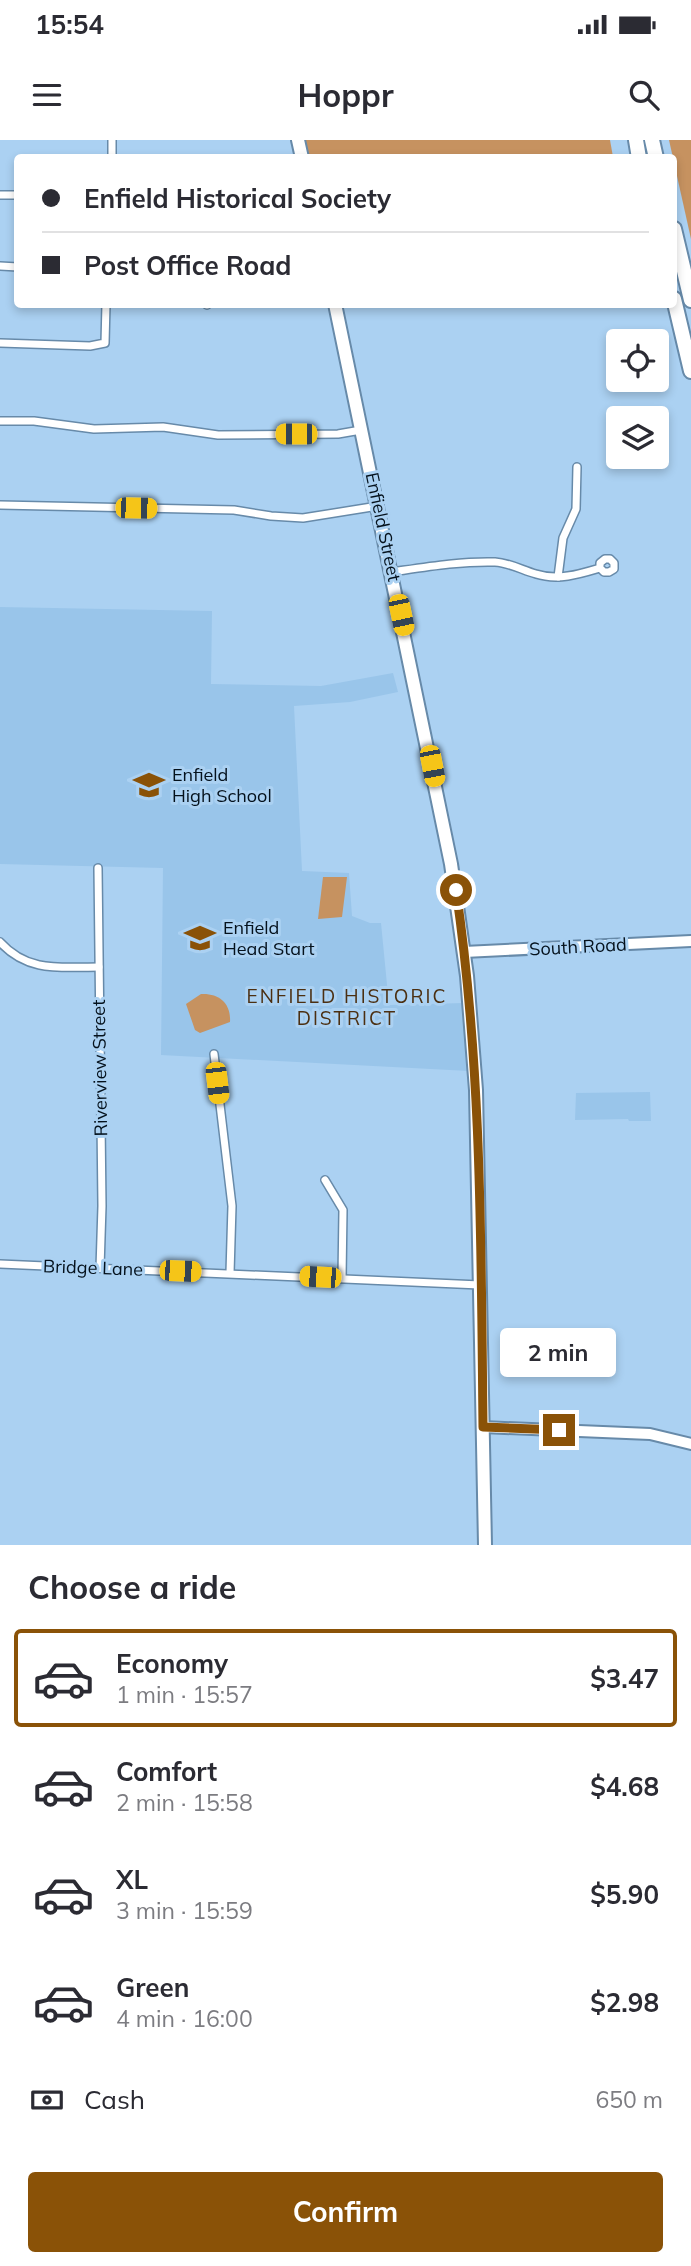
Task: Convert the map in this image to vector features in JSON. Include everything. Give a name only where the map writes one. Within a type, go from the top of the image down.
[{"type":"highway","points":[[677,242],[691,300]]},
{"type":"highway","points":[[676,308],[691,370]]},
{"type":"main road","name":"Enfield Street","points":[[336,308],[451,864],[464,952],[475,1082],[485,1545]]},
{"type":"main road","name":"South Road","points":[[464,952],[691,942]]},
{"type":"main road","points":[[483,1427],[650,1434],[691,1444]]},
{"type":"street","points":[[0,343],[90,346],[105,343],[106,308]]},
{"type":"street","points":[[0,421],[34,421],[94,429],[163,427],[218,435],[338,434],[362,430]]},
{"type":"street","points":[[558,577],[563,538],[576,509],[577,467]]},
{"type":"street","points":[[0,505],[234,510],[303,518],[379,506]]},
{"type":"street","points":[[392,572],[496,562],[539,575],[558,577],[600,568]]},
{"type":"street","name":"Riverview Street","points":[[98,868],[102,1206],[100,1268]]},
{"type":"street","points":[[0,942],[21,961],[34,966],[99,967]]},
{"type":"street","points":[[214,1054],[232,1206],[230,1273]]},
{"type":"street","points":[[325,1180],[343,1210],[342,1278]]},
{"type":"street","name":"Bridge Lane","points":[[0,1264],[480,1286]]},
{"type":"shaded area","points":[[304,140],[610,140],[612,154],[307,154]]},
{"type":"shaded area","points":[[669,140],[691,140],[691,239],[677,176],[677,154],[672,154]]},
{"type":"shaded area","name":"Enfield High School","points":[[0,607],[212,611],[211,684],[321,686],[393,673],[398,692],[350,702],[294,706],[302,871],[349,873],[352,916],[370,923],[381,923],[389,1005],[464,1003],[469,1071],[161,1055],[163,868],[0,864]]},
{"type":"shaded area","points":[[323,877],[347,877],[342,917],[318,919]]},
{"type":"shaded area","points":[[201,994],[213,995],[223,1000],[230,1015],[230,1022],[200,1033],[195,1030],[186,1004]]},
{"type":"shaded area","points":[[650,1092],[651,1121],[575,1120],[576,1093]]},
{"type":"place","name":"Enfield High School","points":[[149,785]]},
{"type":"place","name":"Enfield Head Start","points":[[200,938]]},
{"type":"district","name":"ENFIELD HISTORIC DISTRICT","points":[[347,1007]]},
{"type":"route","points":[[456,890],[474,1054],[483,1427],[559,1430]]}]
